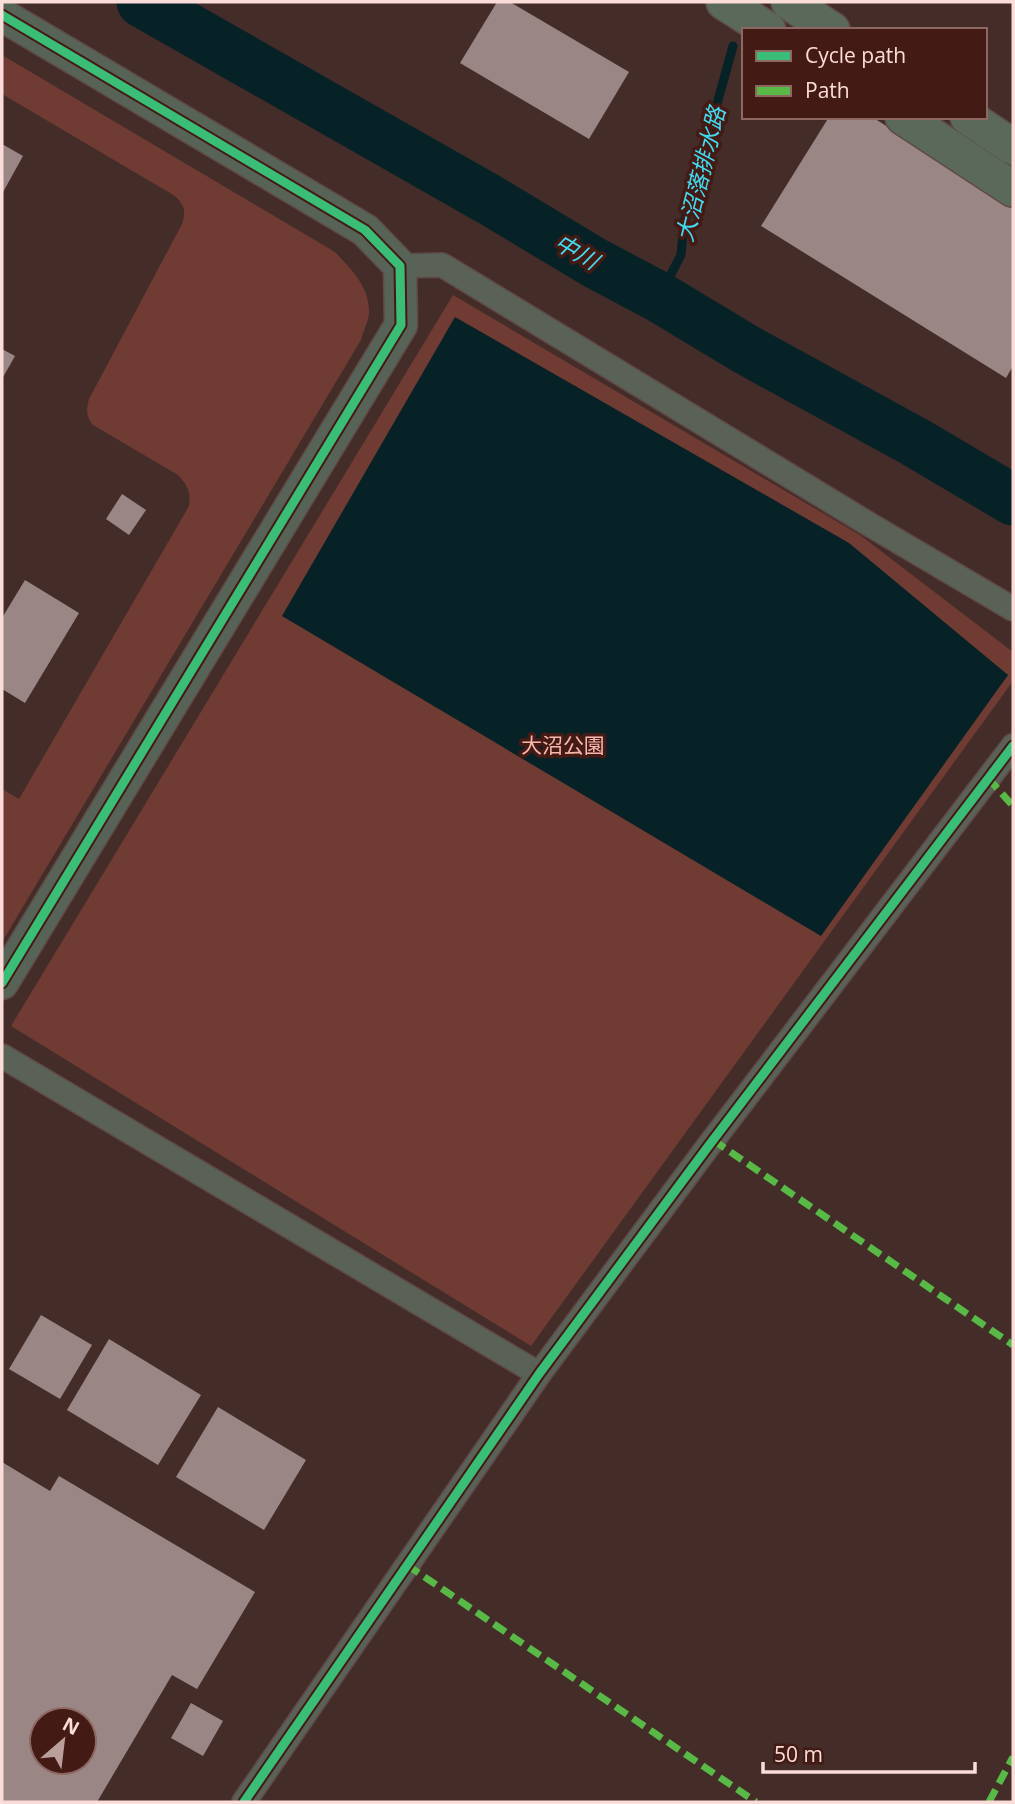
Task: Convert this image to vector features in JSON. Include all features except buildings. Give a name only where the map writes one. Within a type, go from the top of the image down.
[{"type":"main road","points":[[724,2],[765,28]]},
{"type":"main road","points":[[789,2],[829,28]]},
{"type":"main road","points":[[906,119],[1013,189]]},
{"type":"main road","points":[[971,119],[1013,146]]},
{"type":"street","points":[[2,15],[365,230],[400,266],[401,325],[2,983]]},
{"type":"street","points":[[400,266],[442,265],[1013,609]]},
{"type":"street","points":[[244,1802],[539,1374],[1013,746]]},
{"type":"street","points":[[2,1056],[539,1374]]},
{"type":"green space","points":[[2,55],[335,252],[363,287],[369,304],[369,314],[361,340],[2,942],[2,789],[19,799],[189,506],[190,497],[178,475],[93,425],[87,410],[89,399],[182,224],[183,206],[175,196],[2,94]]},
{"type":"green space","name":"大沼公園","points":[[453,295],[860,535],[1013,652],[1013,681],[531,1346],[11,1026]]},
{"type":"water","points":[[455,317],[849,543],[1008,675],[821,936],[282,616]]},
{"type":"waterway","name":"中川","points":[[142,2],[1013,500]]},
{"type":"waterway","name":"大沼落排水路","points":[[659,297],[681,255],[684,223],[733,46]]},
{"type":"marked path","points":[[988,778],[1013,806]]},
{"type":"marked path","points":[[713,1140],[1013,1345]]},
{"type":"marked path","points":[[407,1565],[756,1802]]},
{"type":"marked path","points":[[989,1802],[1013,1757]]},
{"type":"cycle path","points":[[2,15],[365,230],[400,266],[401,325],[2,983]]},
{"type":"cycle path","points":[[244,1802],[539,1374],[1013,746]]}]
